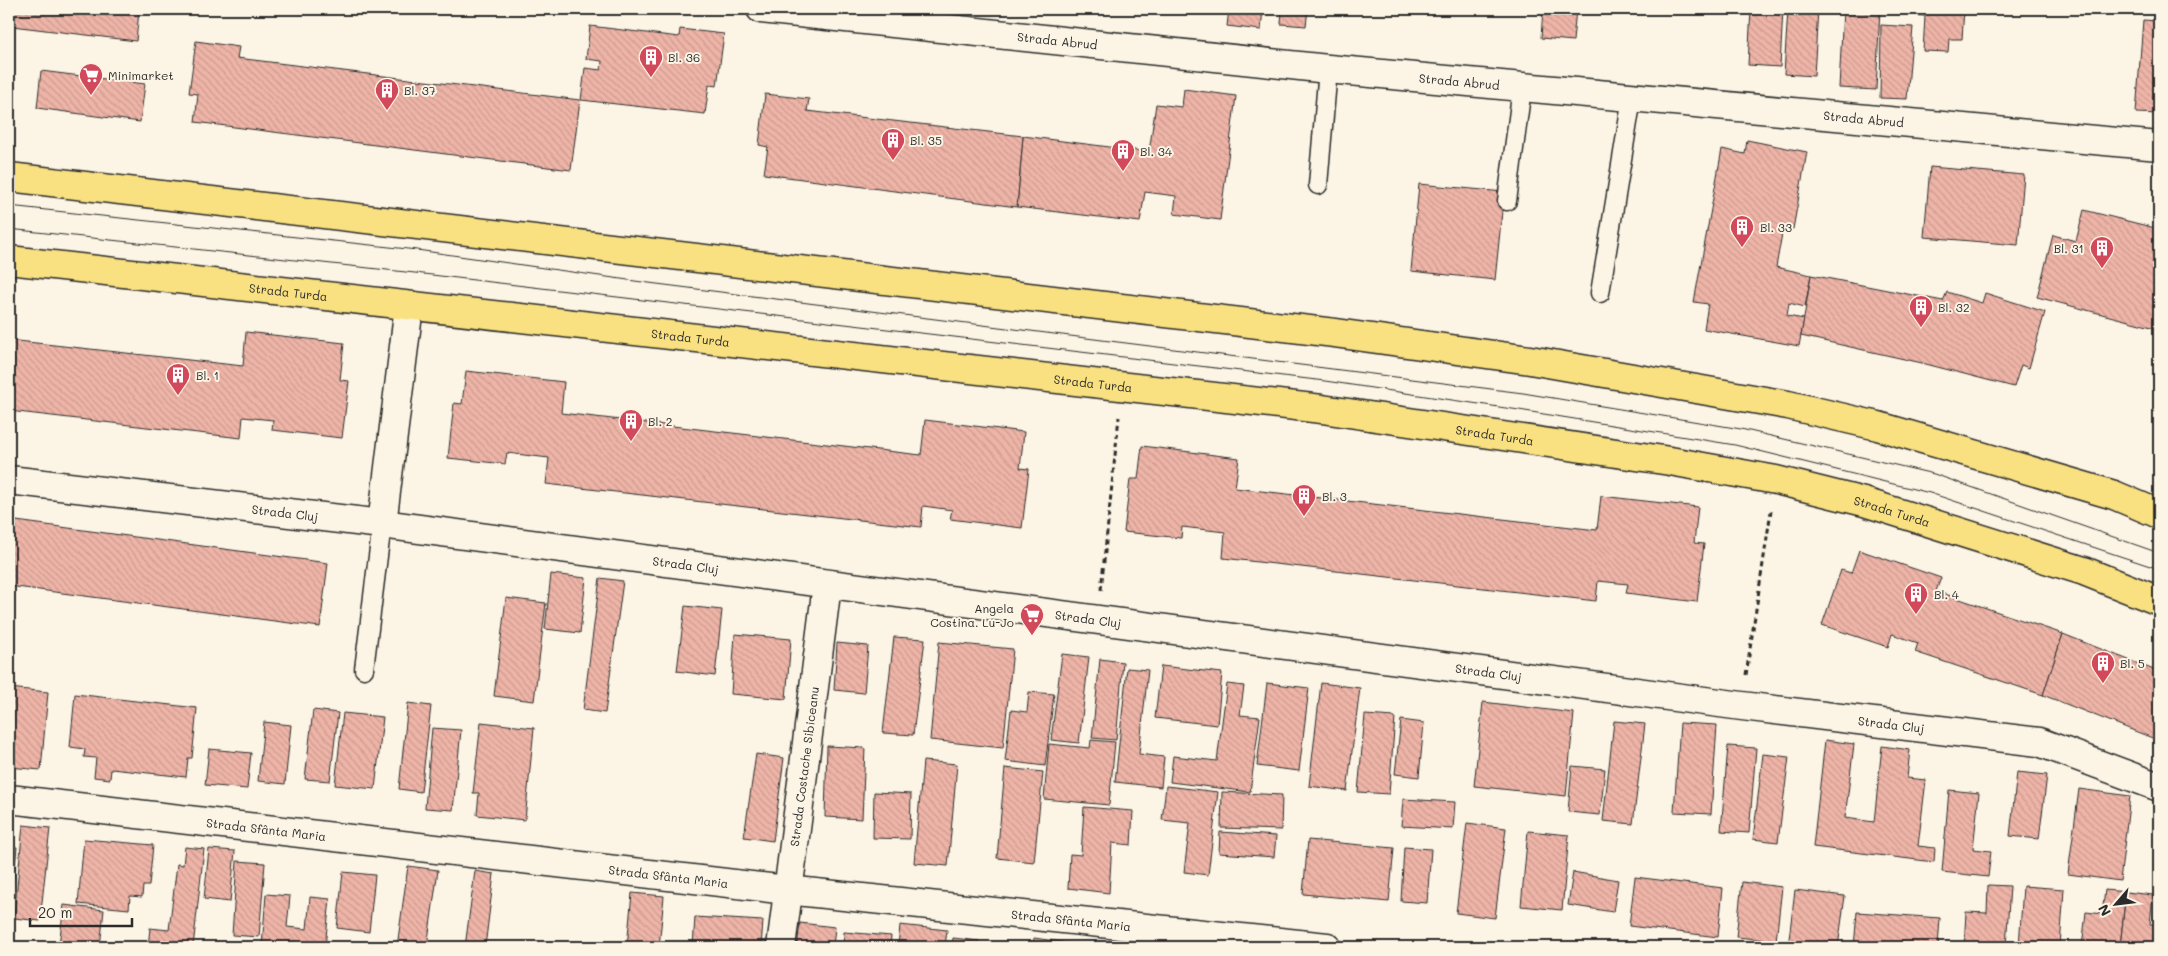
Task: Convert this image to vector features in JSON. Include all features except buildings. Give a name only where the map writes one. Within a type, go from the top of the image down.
[{"type":"main road","points":[[9,177],[1335,333],[1530,360],[1788,405],[1878,426],[2114,495],[2159,514]]},
{"type":"main road","name":"Strada Turda","points":[[9,260],[1332,410],[1670,461],[1776,480],[1864,502],[2084,571],[2159,601]]},
{"type":"street","name":"Strada Abrud","points":[[761,9],[1328,69],[2159,146]]},
{"type":"street","points":[[382,524],[409,306]]},
{"type":"street","name":"Strada Cluj","points":[[9,480],[382,524],[1742,706],[2039,742],[2159,787]]},
{"type":"street","name":"Strada Costache Sibiceanu","points":[[781,947],[827,585]]},
{"type":"street","name":"Strada Sfânta Maria","points":[[9,800],[787,890],[1327,947]]},
{"type":"lane","points":[[1318,185],[1328,69]]},
{"type":"lane","points":[[1507,201],[1522,88]]},
{"type":"lane","points":[[1600,293],[1632,98]]},
{"type":"lane","points":[[364,669],[382,524]]},
{"type":"path","points":[[1097,620],[1122,386]]},
{"type":"path","points":[[1742,706],[1776,480]]},
{"type":"tram line","points":[[9,206],[417,250],[649,283],[1523,393],[1741,429],[1934,474],[2159,553]]},
{"type":"tram line","points":[[9,229],[415,273],[1325,381],[1519,410],[1735,445],[1930,493],[2159,569]]},
{"type":"place","name":"Bl. 36","points":[[651,78]]},
{"type":"place","name":"Minimarket","points":[[91,96]]},
{"type":"place","name":"Bl. 37","points":[[387,111]]},
{"type":"place","name":"Bl. 35","points":[[893,161]]},
{"type":"place","name":"Bl. 34","points":[[1123,172]]},
{"type":"place","name":"Bl. 33","points":[[1742,248]]},
{"type":"place","name":"Bl. 31","points":[[2102,269]]},
{"type":"place","name":"Bl. 32","points":[[1921,328]]},
{"type":"place","name":"Bl. 1","points":[[178,396]]},
{"type":"place","name":"Bl. 2","points":[[631,442]]},
{"type":"place","name":"Bl. 3","points":[[1304,517]]},
{"type":"place","name":"Bl. 4","points":[[1916,615]]},
{"type":"place","name":"Angela Costina. Lu-Jo","points":[[1032,636]]},
{"type":"place","name":"Bl. 5","points":[[2103,684]]}]
